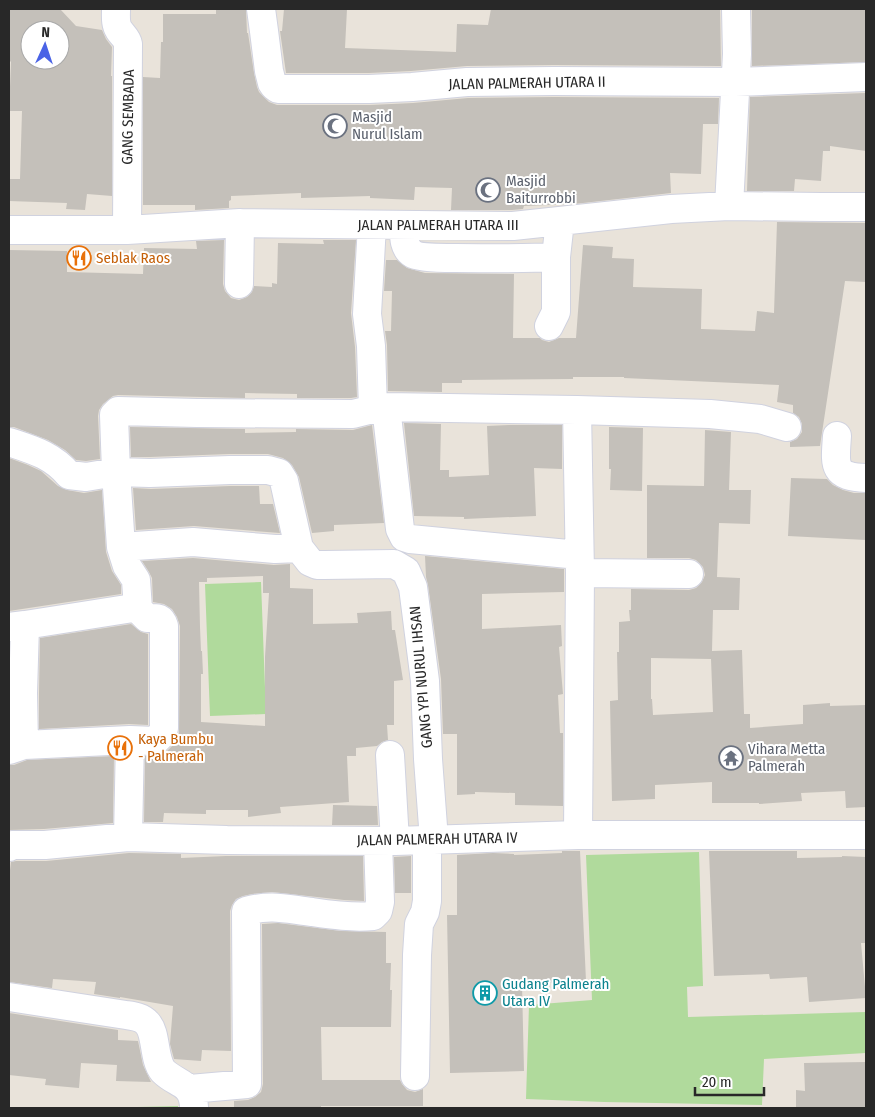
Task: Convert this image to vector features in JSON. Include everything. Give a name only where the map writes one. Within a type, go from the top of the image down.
[{"type":"street","name":"GANG SEMBADA","points":[[116,9],[116,25],[128,40],[127,230]]},
{"type":"street","name":"JALAN PALMERAH UTARA II","points":[[261,9],[269,71],[272,83],[278,89],[420,87],[467,82],[735,82]]},
{"type":"street","points":[[729,206],[737,54],[736,9]]},
{"type":"street","points":[[735,82],[866,77]]},
{"type":"street","name":"JALAN PALMERAH UTARA III","points":[[9,230],[127,230],[240,223],[513,226],[729,206],[866,207]]},
{"type":"street","points":[[549,326],[556,312],[556,257],[560,222]]},
{"type":"street","points":[[239,284],[240,223]]},
{"type":"street","points":[[138,609],[136,580],[127,566],[122,547],[114,415],[118,411],[353,414],[373,409],[371,346],[367,314],[372,225]]},
{"type":"street","points":[[404,226],[404,240],[407,250],[414,256],[523,259],[556,257]]},
{"type":"street","points":[[689,574],[579,564],[404,537],[400,529],[386,407],[710,414],[760,419],[787,427]]},
{"type":"street","points":[[577,410],[579,564],[578,835]]},
{"type":"street","points":[[837,436],[835,457],[841,473],[852,478],[866,478]]},
{"type":"street","points":[[9,442],[50,457],[69,475],[86,477],[116,472],[268,470],[279,473],[284,481],[299,548],[259,548],[193,542],[122,547]]},
{"type":"street","name":"GANG YPI NURUL IHSAN","points":[[299,548],[310,562],[317,564],[394,564],[406,572],[413,587],[424,681],[430,840],[427,901],[425,912],[419,924],[417,955],[415,1076]]},
{"type":"street","points":[[133,608],[138,609],[147,618],[159,618],[164,626],[164,728],[162,734],[155,741],[130,740],[16,747],[23,693],[17,626],[133,608]]},
{"type":"street","points":[[128,837],[130,740]]},
{"type":"street","points":[[9,997],[139,1017],[147,1022],[150,1027],[158,1060],[163,1070],[192,1099],[247,1084],[246,911],[271,906],[355,916],[374,916],[378,911],[380,902],[386,841],[390,755]]},
{"type":"street","name":"JALAN PALMERAH UTARA IV","points":[[9,847],[12,845],[45,845],[128,837],[386,841],[578,835],[866,835]]},
{"type":"green space","points":[[261,582],[266,714],[210,716],[205,584]]},
{"type":"green space","points":[[699,852],[703,986],[687,987],[688,1017],[866,1012],[866,1053],[764,1059],[762,1105],[526,1099],[529,1005],[592,1000],[586,855]]},
{"type":"green space","points":[[178,1106],[178,1108],[97,1108]]},
{"type":"building","points":[[9,9],[60,9],[76,26],[102,30],[112,47],[112,196],[87,194],[85,210],[66,209],[67,203],[9,201],[9,179],[20,179],[22,111],[9,111],[11,62],[9,60]]},
{"type":"building","points":[[216,9],[246,9],[247,33],[257,87],[259,92],[269,102],[277,105],[370,105],[468,98],[719,98],[718,124],[703,124],[701,174],[670,173],[671,193],[574,204],[524,206],[523,209],[512,210],[451,210],[452,188],[415,187],[414,200],[370,198],[370,196],[301,198],[301,193],[231,196],[229,208],[195,210],[195,205],[143,205],[143,77],[160,78],[163,14],[216,14]]},
{"type":"building","points":[[284,9],[347,9],[345,48],[456,52],[457,24],[488,25],[491,9],[720,9],[721,66],[467,66],[369,73],[286,73],[280,31],[282,31]]},
{"type":"building","points":[[752,9],[866,9],[866,62],[752,66]]},
{"type":"building","points":[[866,93],[866,151],[830,146],[830,151],[823,151],[821,181],[795,179],[794,191],[747,191],[750,97]]},
{"type":"building","points":[[777,222],[866,223],[866,282],[845,281],[820,446],[790,447],[790,442],[797,439],[802,432],[802,424],[799,417],[793,413],[793,405],[777,402],[779,385],[624,377],[573,377],[573,379],[462,380],[462,383],[442,383],[442,392],[388,391],[385,331],[391,331],[392,291],[384,291],[386,260],[397,260],[407,268],[425,273],[514,274],[513,338],[540,338],[549,342],[559,338],[576,338],[583,245],[613,247],[612,258],[634,259],[633,287],[702,289],[701,329],[755,331],[757,311],[774,313]]},
{"type":"building","points":[[224,240],[223,284],[225,291],[231,298],[239,300],[247,297],[252,292],[254,286],[272,287],[272,283],[277,284],[278,243],[324,244],[323,240],[356,240],[351,313],[355,347],[357,397],[297,398],[297,394],[245,393],[245,398],[113,396],[99,410],[100,459],[86,461],[76,460],[65,450],[48,440],[14,427],[9,427],[9,250],[67,251],[67,272],[143,274],[144,248],[197,249],[196,241]]},
{"type":"building","points":[[404,423],[441,424],[440,470],[449,470],[449,477],[489,475],[487,426],[562,425],[562,469],[534,468],[536,516],[464,519],[464,517],[414,516]]},
{"type":"building","points":[[372,425],[384,523],[334,525],[334,531],[312,533],[299,477],[292,465],[283,458],[268,454],[131,457],[130,427],[245,429],[245,433],[296,432],[296,429],[353,430]]},
{"type":"building","points":[[609,427],[643,428],[642,491],[610,490]]},
{"type":"building","points":[[705,430],[731,432],[729,490],[751,490],[750,524],[719,523],[717,577],[740,578],[739,610],[713,610],[712,651],[742,650],[744,714],[750,714],[750,728],[803,724],[803,705],[830,703],[830,706],[866,705],[866,807],[846,808],[845,791],[801,793],[802,801],[759,804],[712,803],[712,782],[655,785],[655,799],[612,801],[610,701],[618,700],[617,652],[619,652],[619,622],[630,621],[631,589],[689,590],[696,588],[702,582],[705,575],[703,567],[696,560],[689,558],[647,558],[647,485],[704,486]],"holes":[[[651,658],[711,659],[713,712],[653,715]]]},
{"type":"building","points":[[9,458],[41,471],[58,486],[67,490],[84,493],[102,490],[106,552],[112,571],[121,585],[121,594],[9,611]]},
{"type":"building","points":[[791,478],[827,479],[833,485],[843,490],[854,493],[866,493],[866,540],[788,536]]},
{"type":"building","points":[[259,486],[260,504],[273,504],[280,533],[194,526],[136,530],[133,488]]},
{"type":"building","points":[[425,556],[564,569],[564,592],[482,594],[482,629],[561,625],[562,646],[559,647],[563,694],[558,695],[560,733],[563,733],[563,806],[515,805],[515,793],[475,792],[475,794],[457,795],[457,734],[443,734],[441,679],[426,577]]},
{"type":"building","points":[[193,558],[274,565],[290,564],[290,588],[313,589],[313,624],[358,623],[357,613],[391,611],[392,630],[395,630],[403,680],[394,681],[394,725],[387,725],[388,740],[377,746],[356,748],[356,756],[347,756],[349,802],[280,807],[281,813],[248,817],[248,810],[206,810],[206,814],[164,813],[163,822],[144,822],[145,756],[160,756],[166,752],[173,745],[179,733],[180,626],[172,609],[164,604],[153,602],[152,578],[142,561]],"holes":[[[263,576],[263,593],[269,593],[265,657],[265,726],[201,722],[201,674],[203,674],[199,582],[207,582],[207,578]]]},
{"type":"building","points":[[131,624],[141,632],[148,634],[148,725],[129,724],[39,729],[40,638]]},
{"type":"building","points":[[114,756],[113,823],[9,830],[9,765],[27,760]]},
{"type":"building","points":[[333,805],[377,806],[378,825],[332,825]]},
{"type":"building","points":[[562,851],[580,851],[586,981],[522,984],[524,1071],[450,1073],[447,915],[457,915],[457,855],[493,853],[514,855],[562,853]]},
{"type":"building","points":[[709,851],[797,851],[797,858],[866,857],[866,943],[861,943],[866,998],[809,1002],[807,977],[770,979],[769,974],[714,976]]},
{"type":"building","points":[[129,853],[181,854],[181,858],[226,856],[363,856],[364,901],[272,892],[252,894],[236,899],[230,911],[231,1051],[202,1050],[201,1061],[174,1059],[170,1044],[173,1006],[94,994],[96,982],[53,979],[52,988],[9,982],[9,870],[11,862],[46,861]]},
{"type":"building","points":[[411,856],[411,893],[395,893],[394,857]]},
{"type":"building","points":[[278,923],[341,931],[386,932],[386,963],[391,963],[391,1027],[321,1027],[322,1080],[400,1080],[407,1090],[415,1092],[423,1089],[423,1106],[234,1108],[234,1101],[248,1100],[255,1097],[261,1092],[263,1084],[262,924]]},
{"type":"building","points":[[9,1013],[118,1030],[118,1040],[138,1041],[143,1065],[151,1082],[116,1081],[117,1065],[81,1063],[79,1088],[45,1085],[46,1079],[9,1075]]},
{"type":"building","points":[[866,1062],[866,1108],[796,1108],[796,1090],[805,1091],[804,1063]]},
{"type":"place","name":"Masjid Nurul Islam","points":[[335,126]]},
{"type":"place","name":"Masjid Baiturrobbi","points":[[488,190]]},
{"type":"place","name":"Seblak Raos","points":[[79,258]]},
{"type":"place","name":"Kaya Bumbu - Palmerah","points":[[120,748]]},
{"type":"place","name":"Vihara Metta Palmerah","points":[[731,758]]},
{"type":"place","name":"Gudang Palmerah Utara IV","points":[[485,993]]}]
